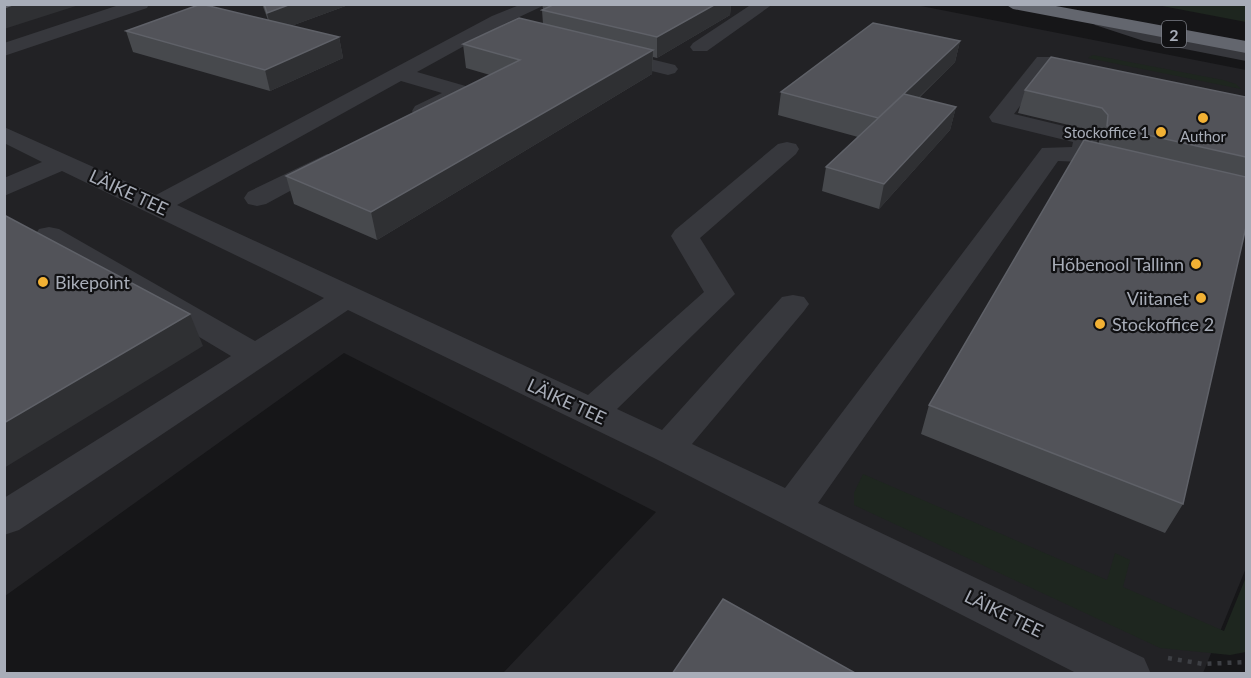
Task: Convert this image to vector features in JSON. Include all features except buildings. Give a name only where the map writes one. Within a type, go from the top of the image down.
[{"type":"highway","name":"2","points":[[1013,4],[1246,33]]},
{"type":"highway","name":"2","points":[[1096,13],[1246,48]]},
{"type":"street","points":[[4,50],[141,4]]},
{"type":"street","points":[[158,205],[490,25],[538,4]]},
{"type":"street","points":[[700,47],[765,4]]},
{"type":"street","points":[[1096,13],[1144,35],[1246,55]]},
{"type":"street","points":[[490,25],[521,33]]},
{"type":"street","points":[[447,48],[474,55]]},
{"type":"street","points":[[589,50],[668,69]]},
{"type":"street","points":[[1044,61],[1000,117],[1085,138],[1084,155]]},
{"type":"street","points":[[399,124],[461,92],[400,74]]},
{"type":"street","name":"LÄIKE TEE","points":[[4,134],[158,205],[792,508],[1127,674]]},
{"type":"street","points":[[257,198],[341,154],[283,137]]},
{"type":"street","points":[[592,412],[720,294],[685,236],[788,149]]},
{"type":"street","points":[[792,508],[1051,153],[1084,155],[1142,170]]},
{"type":"street","points":[[4,188],[64,161]]},
{"type":"street","points":[[49,235],[256,356]]},
{"type":"street","points":[[4,519],[348,296]]},
{"type":"street","points":[[667,448],[793,304]]},
{"type":"shaded area","points":[[5,5],[916,5],[1246,70],[1246,568],[1203,673],[503,673],[656,512],[344,353],[5,596]]},
{"type":"shaded area","points":[[1157,5],[1246,5],[1246,22]]},
{"type":"shaded area","points":[[1093,55],[1223,80],[1236,84],[1241,89],[1088,58]]},
{"type":"shaded area","points":[[863,474],[1107,580],[1115,553],[1130,560],[1123,587],[1224,631],[1246,577],[1246,652],[1230,655],[1160,648],[854,505],[854,493]]},
{"type":"place","name":"Author","points":[[1203,118]]},
{"type":"place","name":"Stockoffice 1","points":[[1161,132]]},
{"type":"place","name":"Hõbenool Tallinn","points":[[1196,264]]},
{"type":"place","name":"Bikepoint","points":[[43,282]]},
{"type":"place","name":"Viitanet","points":[[1201,298]]},
{"type":"place","name":"Stockoffice 2","points":[[1100,324]]}]
